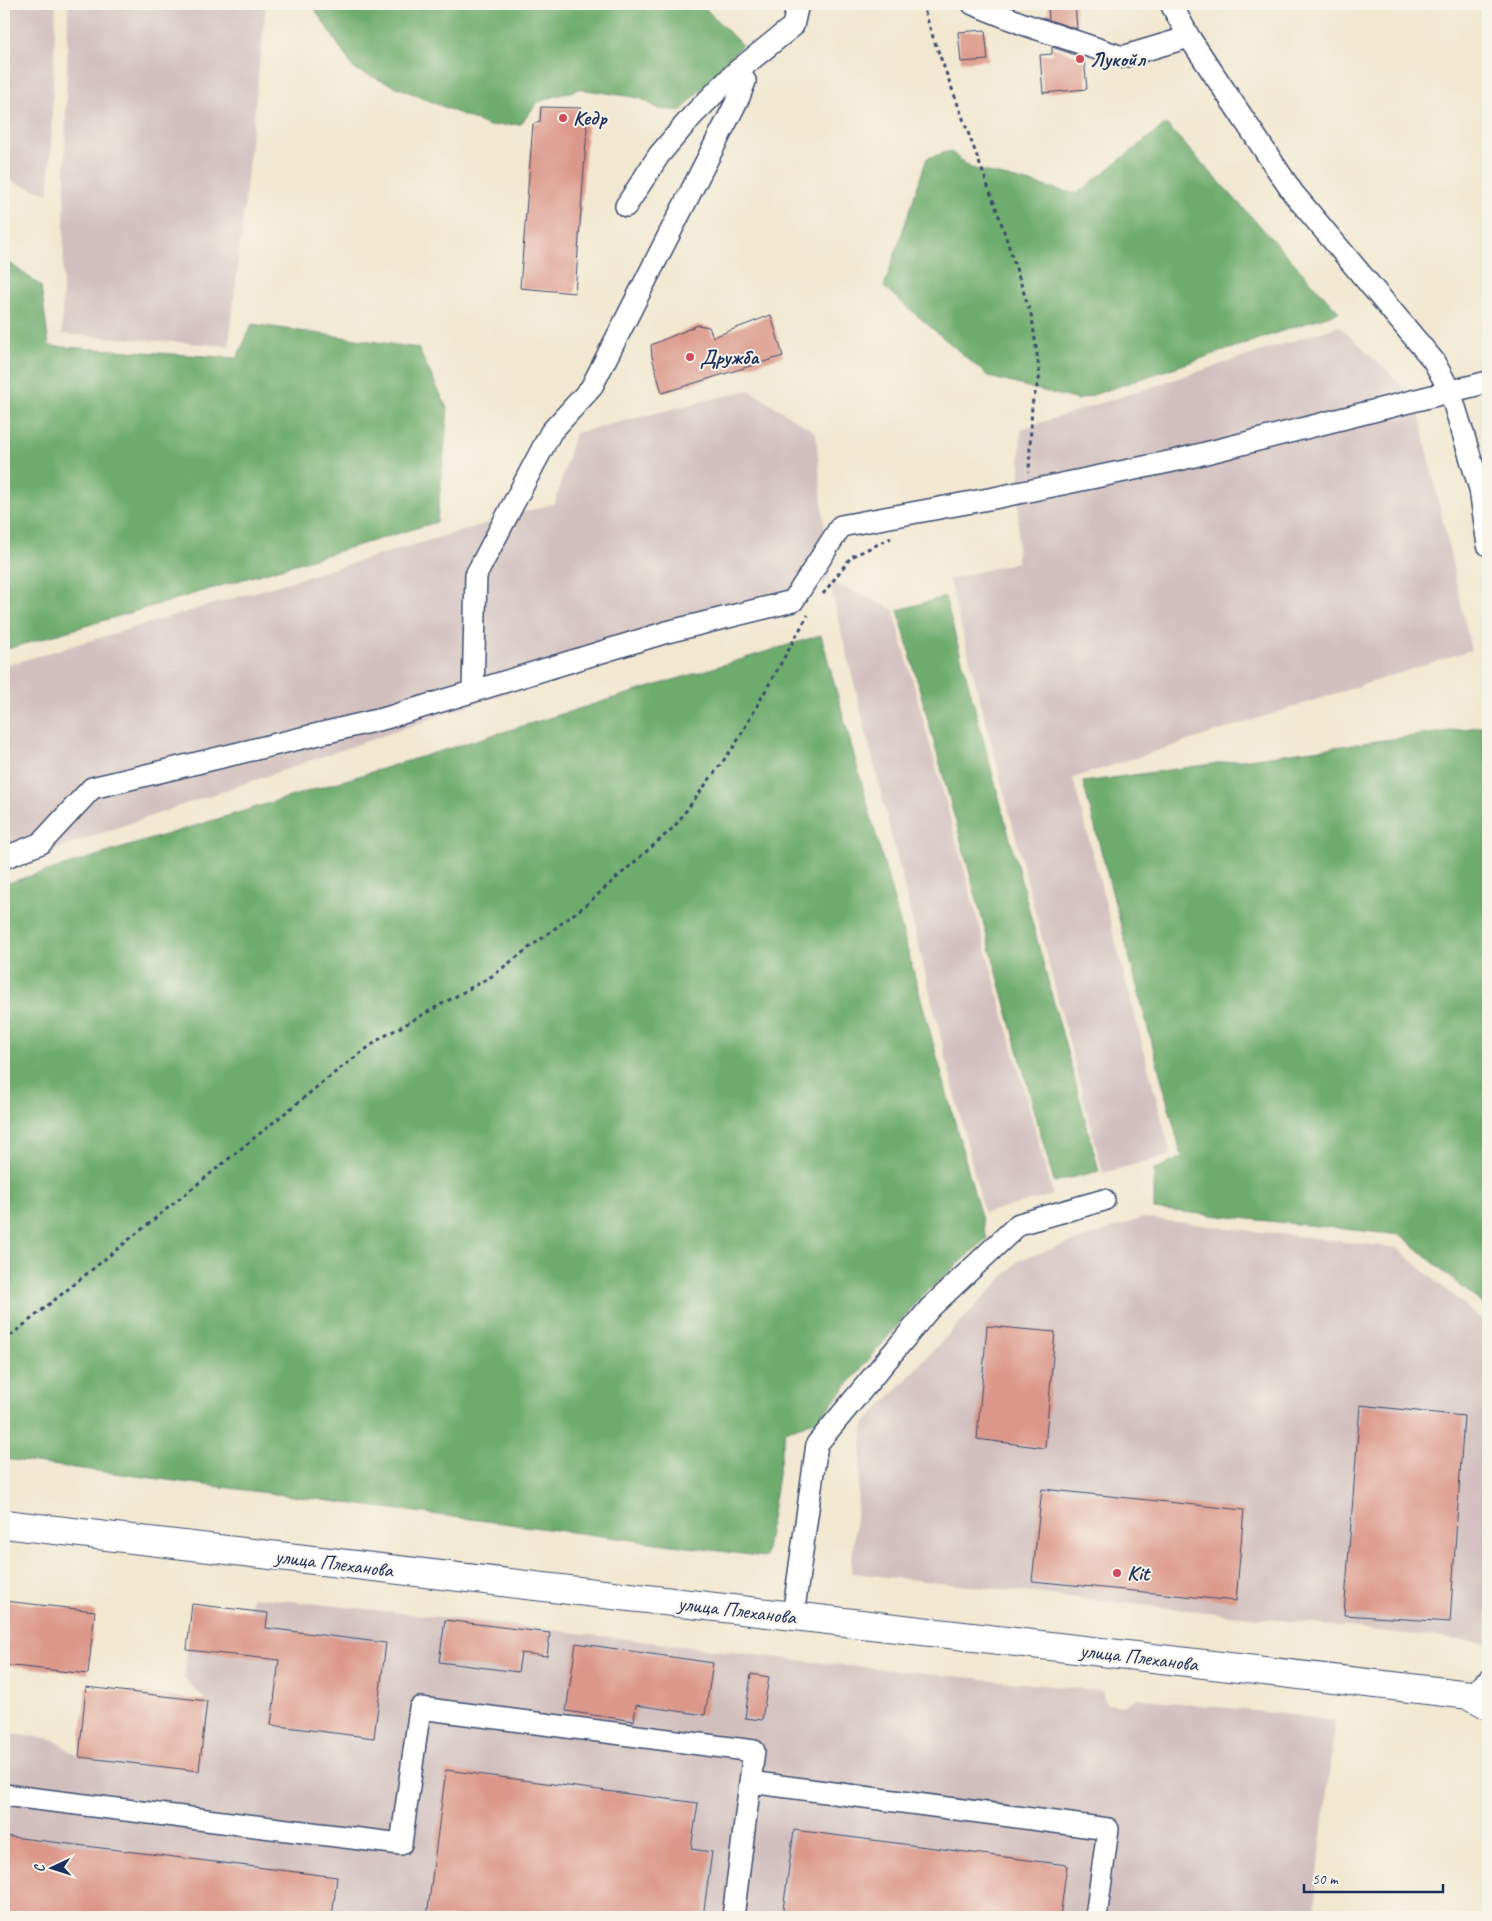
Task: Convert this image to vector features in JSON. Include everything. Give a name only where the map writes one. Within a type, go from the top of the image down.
[{"type":"main road","name":"улица Плеханова","points":[[4,1524],[1482,1694]]},
{"type":"street","points":[[626,206],[659,155],[693,115],[736,72],[793,26],[798,4]]},
{"type":"street","points":[[973,4],[1023,24],[1122,57],[1189,37]]},
{"type":"street","points":[[1171,4],[1189,37],[1293,193],[1433,360],[1450,391],[1480,489],[1488,545]]},
{"type":"street","points":[[473,692],[476,575],[551,432],[590,388],[739,97],[745,81],[736,72]]},
{"type":"street","points":[[4,858],[41,843],[92,788],[386,718],[667,632],[793,601],[841,526],[1026,492],[1178,460],[1488,382]]},
{"type":"street","points":[[793,1616],[816,1444],[930,1308],[1019,1224],[1104,1200]]},
{"type":"street","points":[[4,1795],[401,1844],[420,1708],[754,1751],[733,1917]]},
{"type":"street","points":[[750,1782],[1108,1829],[1096,1917]]},
{"type":"path","points":[[922,4],[1000,219],[1032,318],[1040,376],[1032,404],[1032,437],[1026,492]]},
{"type":"path","points":[[821,596],[851,557],[894,537]]},
{"type":"path","points":[[4,1341],[338,1070],[381,1038],[492,976],[587,904],[674,827],[735,744],[809,612]]},
{"type":"shaded area","points":[[4,4],[56,4],[49,194],[4,179]]},
{"type":"shaded area","points":[[68,4],[266,4],[229,346],[62,334]]},
{"type":"shaded area","points":[[1339,326],[1416,398],[1471,650],[1073,778],[1171,1155],[1103,1173],[949,580],[1017,562],[1021,429]]},
{"type":"shaded area","points":[[749,390],[816,433],[829,581],[4,867],[4,666],[555,503],[575,433]]},
{"type":"shaded area","points":[[829,581],[893,609],[1053,1195],[984,1213]]},
{"type":"shaded area","points":[[1143,1218],[1397,1248],[1488,1325],[1487,1643],[851,1573],[864,1424],[1019,1260]]},
{"type":"shaded area","points":[[252,1597],[478,1621],[804,1661],[1102,1691],[1106,1704],[1123,1706],[1137,1698],[1335,1720],[1313,1917],[4,1917],[4,1733],[53,1739],[79,1757],[199,1771],[207,1701],[184,1679],[192,1604],[249,1611]]},
{"type":"green space","points":[[317,4],[701,4],[742,45],[681,111],[659,109],[640,98],[579,89],[538,102],[521,124],[489,126],[354,69],[316,11]]},
{"type":"green space","points":[[1166,124],[1339,312],[1078,400],[989,377],[884,287],[927,158],[950,151],[971,168],[1076,194]]},
{"type":"green space","points":[[4,259],[41,286],[49,346],[237,358],[252,324],[418,348],[448,410],[437,522],[4,650]]},
{"type":"green space","points":[[945,597],[1099,1171],[1054,1182],[898,610]]},
{"type":"green space","points":[[821,635],[987,1239],[922,1296],[818,1420],[785,1431],[765,1557],[4,1459],[4,884]]},
{"type":"green space","points":[[1485,726],[1488,809],[1488,1309],[1401,1235],[1154,1209],[1154,1170],[1182,1157],[1083,782]]},
{"type":"building","points":[[1048,4],[1075,4],[1077,29],[1049,20]]},
{"type":"building","points":[[985,30],[988,60],[961,62],[958,32]]},
{"type":"building","points":[[1052,47],[1084,58],[1087,89],[1043,93],[1040,55],[1052,54]]},
{"type":"building","points":[[541,107],[581,108],[587,128],[575,293],[520,288],[533,124],[540,122]]},
{"type":"building","points":[[771,315],[783,356],[662,393],[652,357],[651,345],[698,325],[709,327],[713,337]]},
{"type":"building","points":[[987,1326],[1055,1332],[1045,1448],[977,1439]]},
{"type":"building","points":[[1360,1405],[1464,1416],[1450,1622],[1344,1615]]},
{"type":"building","points":[[1042,1489],[1244,1510],[1236,1601],[1032,1581]]},
{"type":"building","points":[[4,1601],[95,1611],[88,1674],[4,1665]]},
{"type":"building","points":[[192,1604],[268,1613],[266,1628],[386,1643],[374,1738],[271,1725],[279,1660],[187,1650]]},
{"type":"building","points":[[445,1620],[550,1633],[547,1656],[521,1653],[518,1672],[439,1662]]},
{"type":"building","points":[[576,1643],[713,1663],[705,1715],[636,1705],[634,1721],[566,1711]]},
{"type":"building","points":[[751,1674],[769,1677],[762,1720],[745,1718]]},
{"type":"building","points":[[86,1687],[207,1701],[199,1771],[79,1757]]},
{"type":"building","points":[[446,1770],[698,1803],[691,1849],[712,1852],[703,1917],[427,1917]]},
{"type":"building","points":[[794,1830],[1067,1865],[1060,1917],[782,1917]]},
{"type":"building","points":[[4,1836],[337,1877],[332,1917],[4,1917]]},
{"type":"place","name":"Лукойл","points":[[1080,59]]},
{"type":"place","name":"Кедр","points":[[563,118]]},
{"type":"place","name":"Дружба","points":[[690,357]]},
{"type":"place","name":"Kit","points":[[1117,1573]]}]
